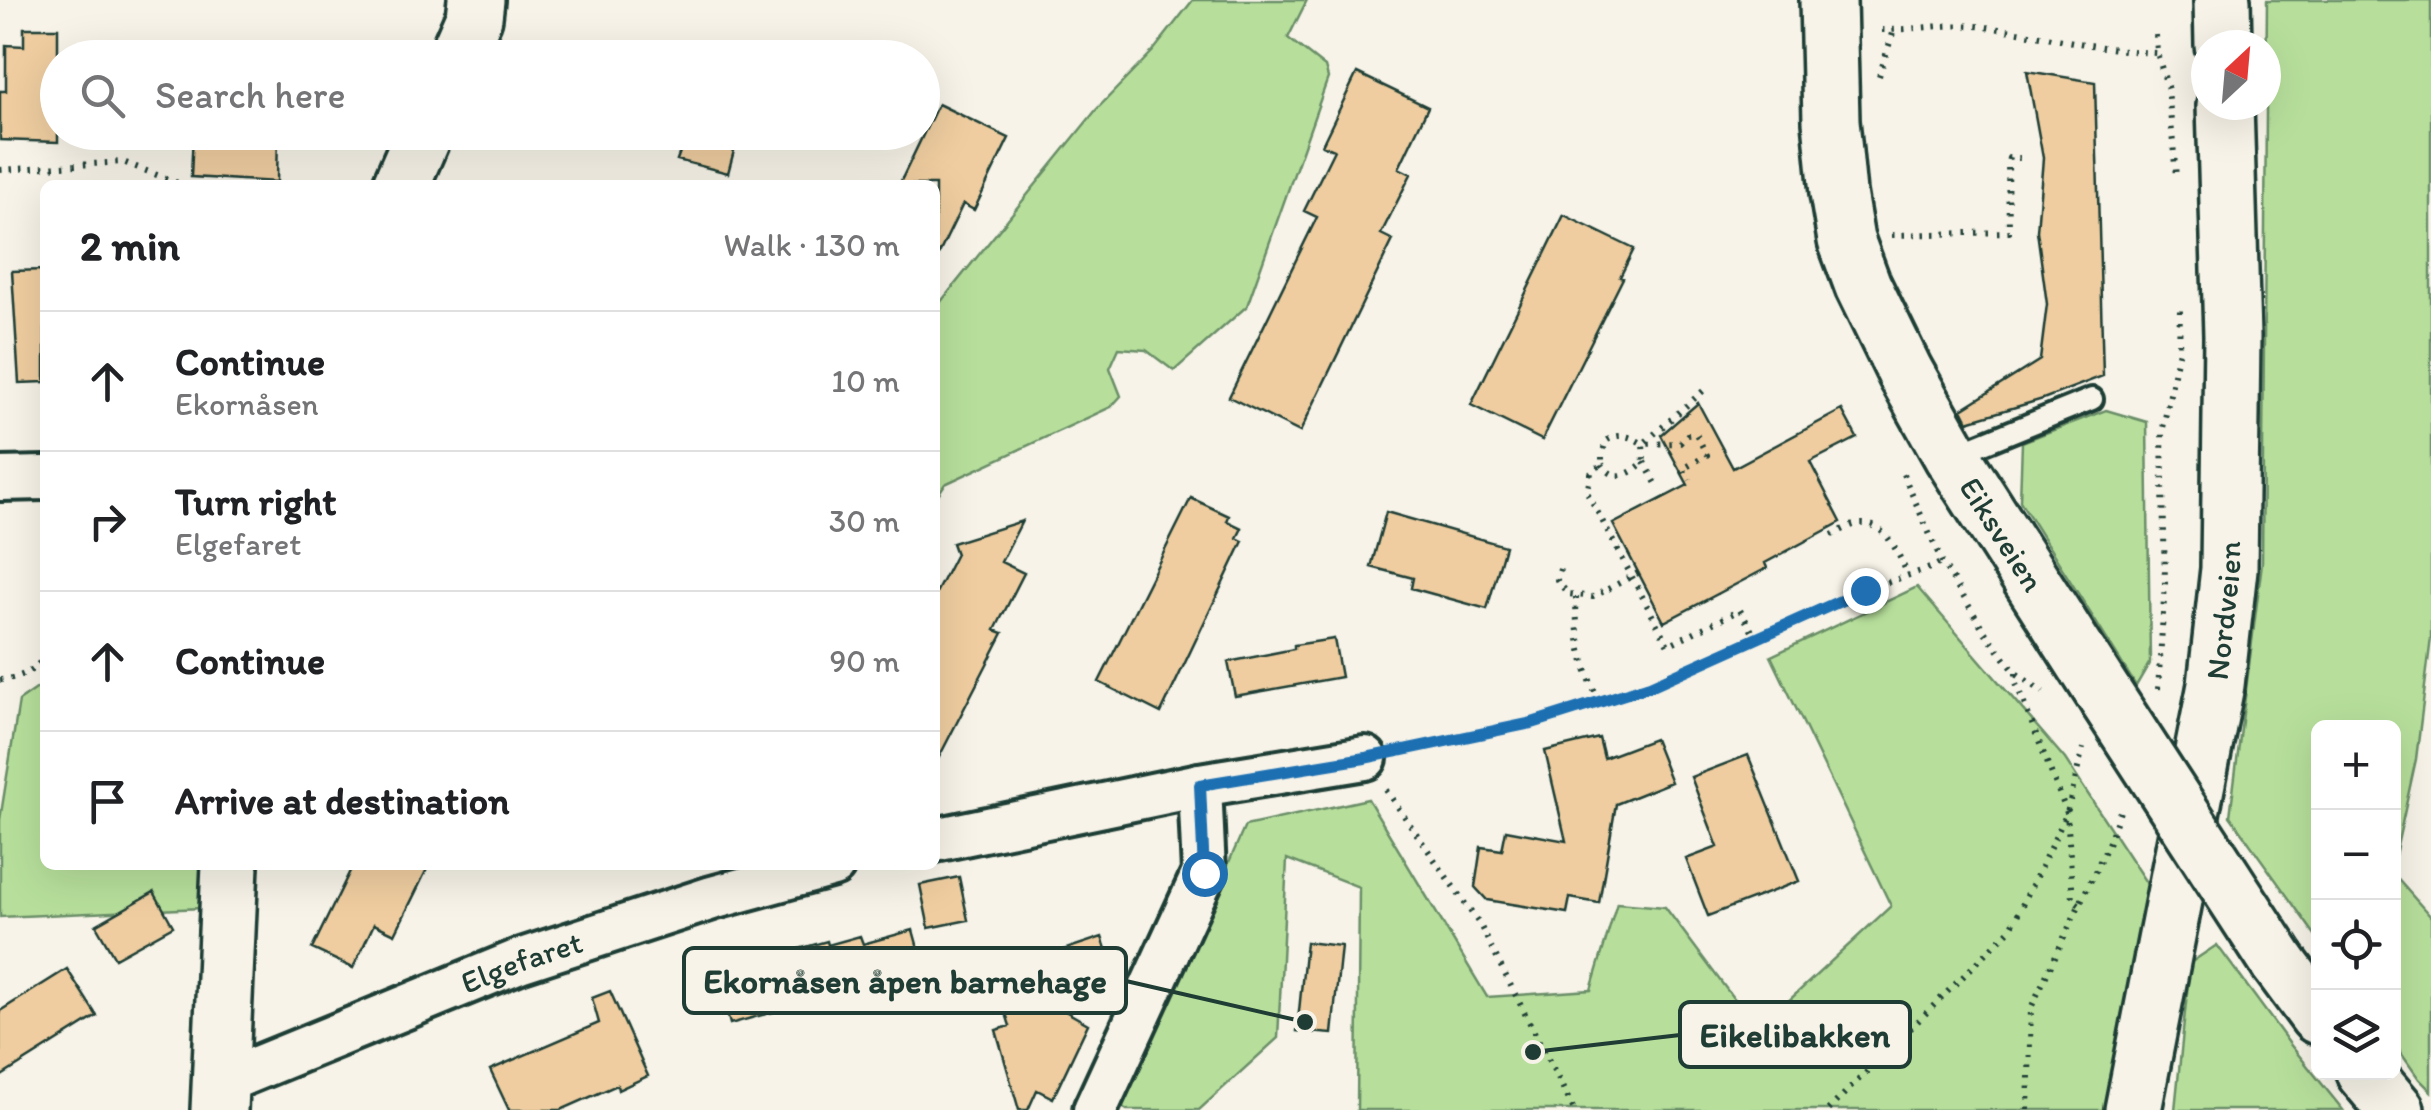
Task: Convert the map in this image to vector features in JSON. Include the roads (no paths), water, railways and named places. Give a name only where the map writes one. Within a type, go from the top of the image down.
[{"type":"street","points":[[464,40],[474,17],[476,0]]},
{"type":"street","name":"Eiksveien","points":[[1828,0],[1832,121],[1846,240],[1904,372],[1952,456],[2116,712],[2311,1007]]},
{"type":"street","points":[[2222,0],[2223,30]]},
{"type":"street","name":"Nordveien","points":[[2134,1110],[2213,702],[2229,569],[2232,336],[2225,120]]},
{"type":"street","points":[[403,180],[416,150]]},
{"type":"street","points":[[0,478],[40,478]]},
{"type":"street","points":[[940,839],[1200,785],[1365,758]]},
{"type":"street","points":[[1095,1110],[1204,873],[1200,785]]},
{"type":"street","points":[[220,1097],[230,870]]},
{"type":"street","name":"Elgefaret","points":[[220,1097],[519,961],[712,898],[815,870]]},
{"type":"street","points":[[2371,1080],[2396,1110]]},
{"type":"lane","points":[[1952,456],[2092,399]]},
{"type":"place","name":"Ekornåsen åpen barnehage","points":[[1305,1022]]},
{"type":"place","name":"Eikelibakken","points":[[1533,1052]]}]
